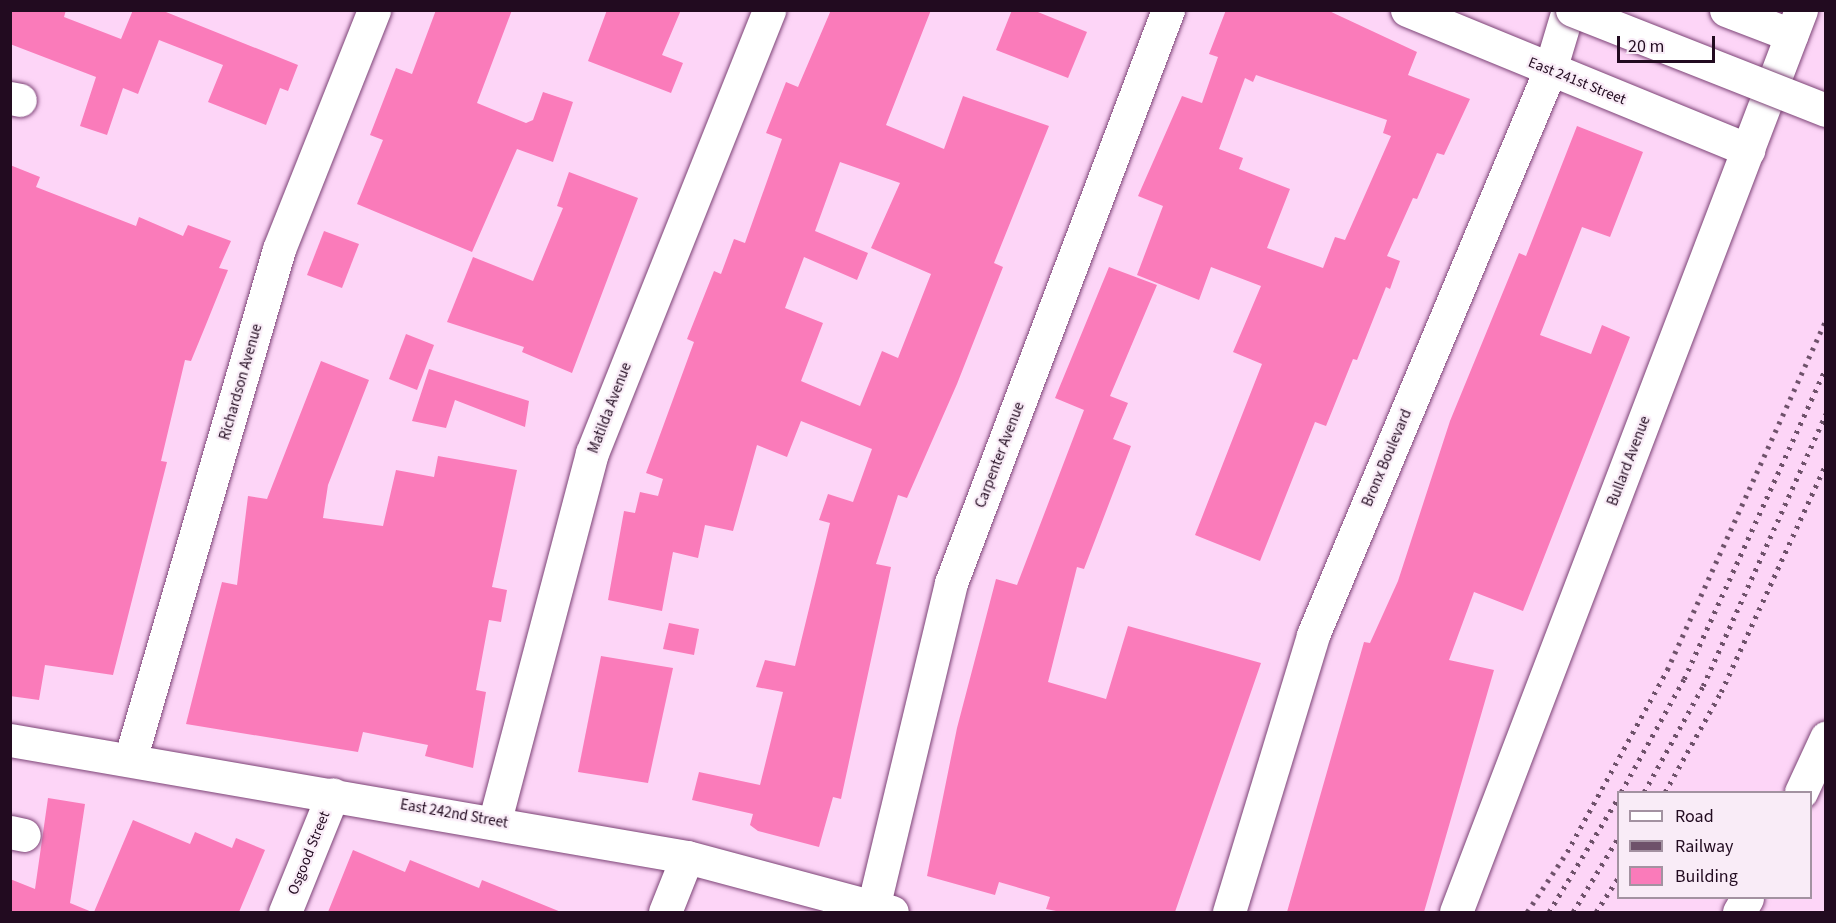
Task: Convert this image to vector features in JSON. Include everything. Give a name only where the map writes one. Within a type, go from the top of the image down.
[{"type":"street","name":"Richardson Avenue","points":[[130,760],[279,249],[374,10]]},
{"type":"street","name":"Matilda Avenue","points":[[495,820],[592,453],[769,10]]},
{"type":"street","name":"Carpenter Avenue","points":[[879,911],[951,583],[1168,10]]},
{"type":"street","name":"East 241st Street","points":[[1407,10],[1748,150]]},
{"type":"street","name":"Bronx Boulevard","points":[[1229,912],[1313,635],[1550,70],[1570,10]]},
{"type":"street","points":[[1570,10],[1826,110]]},
{"type":"street","points":[[1726,10],[1796,23]]},
{"type":"street","name":"Bullard Avenue","points":[[1456,912],[1796,23]]},
{"type":"street","points":[[1802,791],[1826,738]]},
{"type":"street","name":"East 242nd Street","points":[[10,740],[495,820],[687,857],[879,911]]},
{"type":"street","name":"Osgood Street","points":[[285,912],[333,794]]},
{"type":"street","points":[[665,912],[687,857]]},
{"type":"building","points":[[10,10],[66,10],[64,17],[121,39],[133,10],[161,10],[298,65],[288,91],[280,88],[266,125],[208,102],[223,65],[159,40],[138,94],[123,88],[107,135],[80,126],[96,77],[10,44]]},
{"type":"building","points":[[436,10],[512,10],[477,103],[526,123],[533,120],[543,92],[573,102],[553,162],[517,149],[472,252],[357,204],[383,140],[370,135],[396,68],[412,74]]},
{"type":"building","points":[[607,10],[681,10],[662,55],[683,63],[671,93],[588,61]]},
{"type":"building","points":[[831,10],[931,10],[886,125],[944,149],[963,96],[1049,126],[994,263],[1003,267],[957,384],[907,498],[898,495],[876,564],[891,567],[841,799],[833,797],[819,847],[758,831],[750,825],[753,814],[692,800],[699,772],[760,785],[783,692],[756,687],[765,660],[795,666],[830,523],[819,520],[828,494],[853,502],[872,449],[801,421],[787,457],[757,445],[733,531],[705,525],[698,558],[673,552],[662,611],[608,600],[624,511],[635,513],[640,492],[658,496],[663,479],[646,473],[694,342],[687,339],[714,271],[721,274],[734,239],[745,243],[782,139],[766,133],[786,82],[798,87]],"holes":[[[840,162],[900,183],[871,248],[931,274],[898,358],[882,351],[860,406],[801,381],[823,323],[785,308],[804,257],[857,280],[868,253],[815,231]]]},
{"type":"building","points":[[1012,10],[1033,10],[1087,32],[1068,78],[996,50]]},
{"type":"building","points":[[1226,10],[1327,10],[1417,52],[1408,75],[1470,99],[1444,155],[1437,153],[1417,199],[1413,198],[1387,256],[1400,261],[1390,289],[1386,287],[1357,360],[1353,359],[1326,426],[1315,422],[1260,561],[1195,535],[1262,364],[1233,352],[1261,286],[1211,267],[1199,300],[1137,275],[1163,206],[1138,196],[1182,96],[1202,103],[1218,57],[1209,54]],"holes":[[[1256,75],[1387,120],[1383,133],[1391,136],[1345,240],[1335,237],[1323,268],[1267,248],[1290,189],[1239,169],[1243,158],[1219,149],[1245,78],[1253,82]]]},
{"type":"building","points":[[1577,126],[1643,152],[1610,237],[1582,227],[1540,335],[1591,354],[1602,325],[1630,337],[1523,611],[1474,592],[1449,660],[1494,670],[1424,912],[1287,912],[1364,642],[1370,643],[1398,581],[1450,421],[1519,253],[1526,256]]},
{"type":"building","points":[[10,165],[40,177],[36,187],[136,226],[139,217],[183,236],[188,225],[231,241],[219,268],[228,270],[191,361],[185,360],[161,461],[167,462],[113,675],[45,665],[39,700],[10,696]]},
{"type":"building","points":[[569,172],[638,198],[572,373],[522,352],[524,347],[447,322],[473,257],[533,281],[563,208],[557,206]]},
{"type":"building","points":[[324,231],[359,244],[342,288],[307,275]]},
{"type":"building","points":[[1109,267],[1157,285],[1110,396],[1128,403],[1113,439],[1131,446],[1084,569],[1077,567],[1048,682],[1106,699],[1128,626],[1261,663],[1175,912],[1061,912],[1046,909],[1050,897],[999,882],[995,895],[927,876],[957,728],[996,579],[1017,585],[1084,410],[1055,398]]},
{"type":"building","points":[[406,334],[434,345],[417,390],[389,379]]},
{"type":"building","points":[[321,361],[369,380],[328,485],[323,518],[383,526],[396,470],[434,477],[438,456],[517,470],[492,587],[507,590],[501,622],[489,620],[476,690],[486,692],[473,768],[425,756],[428,745],[363,732],[358,752],[186,724],[222,582],[237,585],[248,496],[267,499]]},
{"type":"building","points":[[429,369],[529,401],[525,427],[455,400],[446,428],[412,421]]},
{"type":"building","points":[[669,623],[699,629],[694,655],[663,649]]},
{"type":"building","points":[[601,656],[673,668],[648,783],[578,772]]},
{"type":"building","points":[[48,798],[85,804],[70,903],[92,912],[10,912],[10,879],[35,889]]},
{"type":"building","points":[[133,820],[190,844],[195,832],[232,848],[236,838],[265,850],[239,912],[94,912]]},
{"type":"building","points":[[353,850],[405,872],[410,860],[479,888],[482,880],[561,912],[328,912]]},
{"type":"railway","points":[[1527,912],[1567,852],[1667,670],[1826,319]]},
{"type":"railway","points":[[1622,791],[1684,679],[1826,367]]},
{"type":"railway","points":[[1645,791],[1703,686],[1826,413]]},
{"type":"railway","points":[[1666,791],[1721,692],[1826,464]]},
{"type":"railway","points":[[1549,912],[1617,800]]},
{"type":"railway","points":[[1573,912],[1617,840]]},
{"type":"railway","points":[[1596,912],[1617,880]]}]
